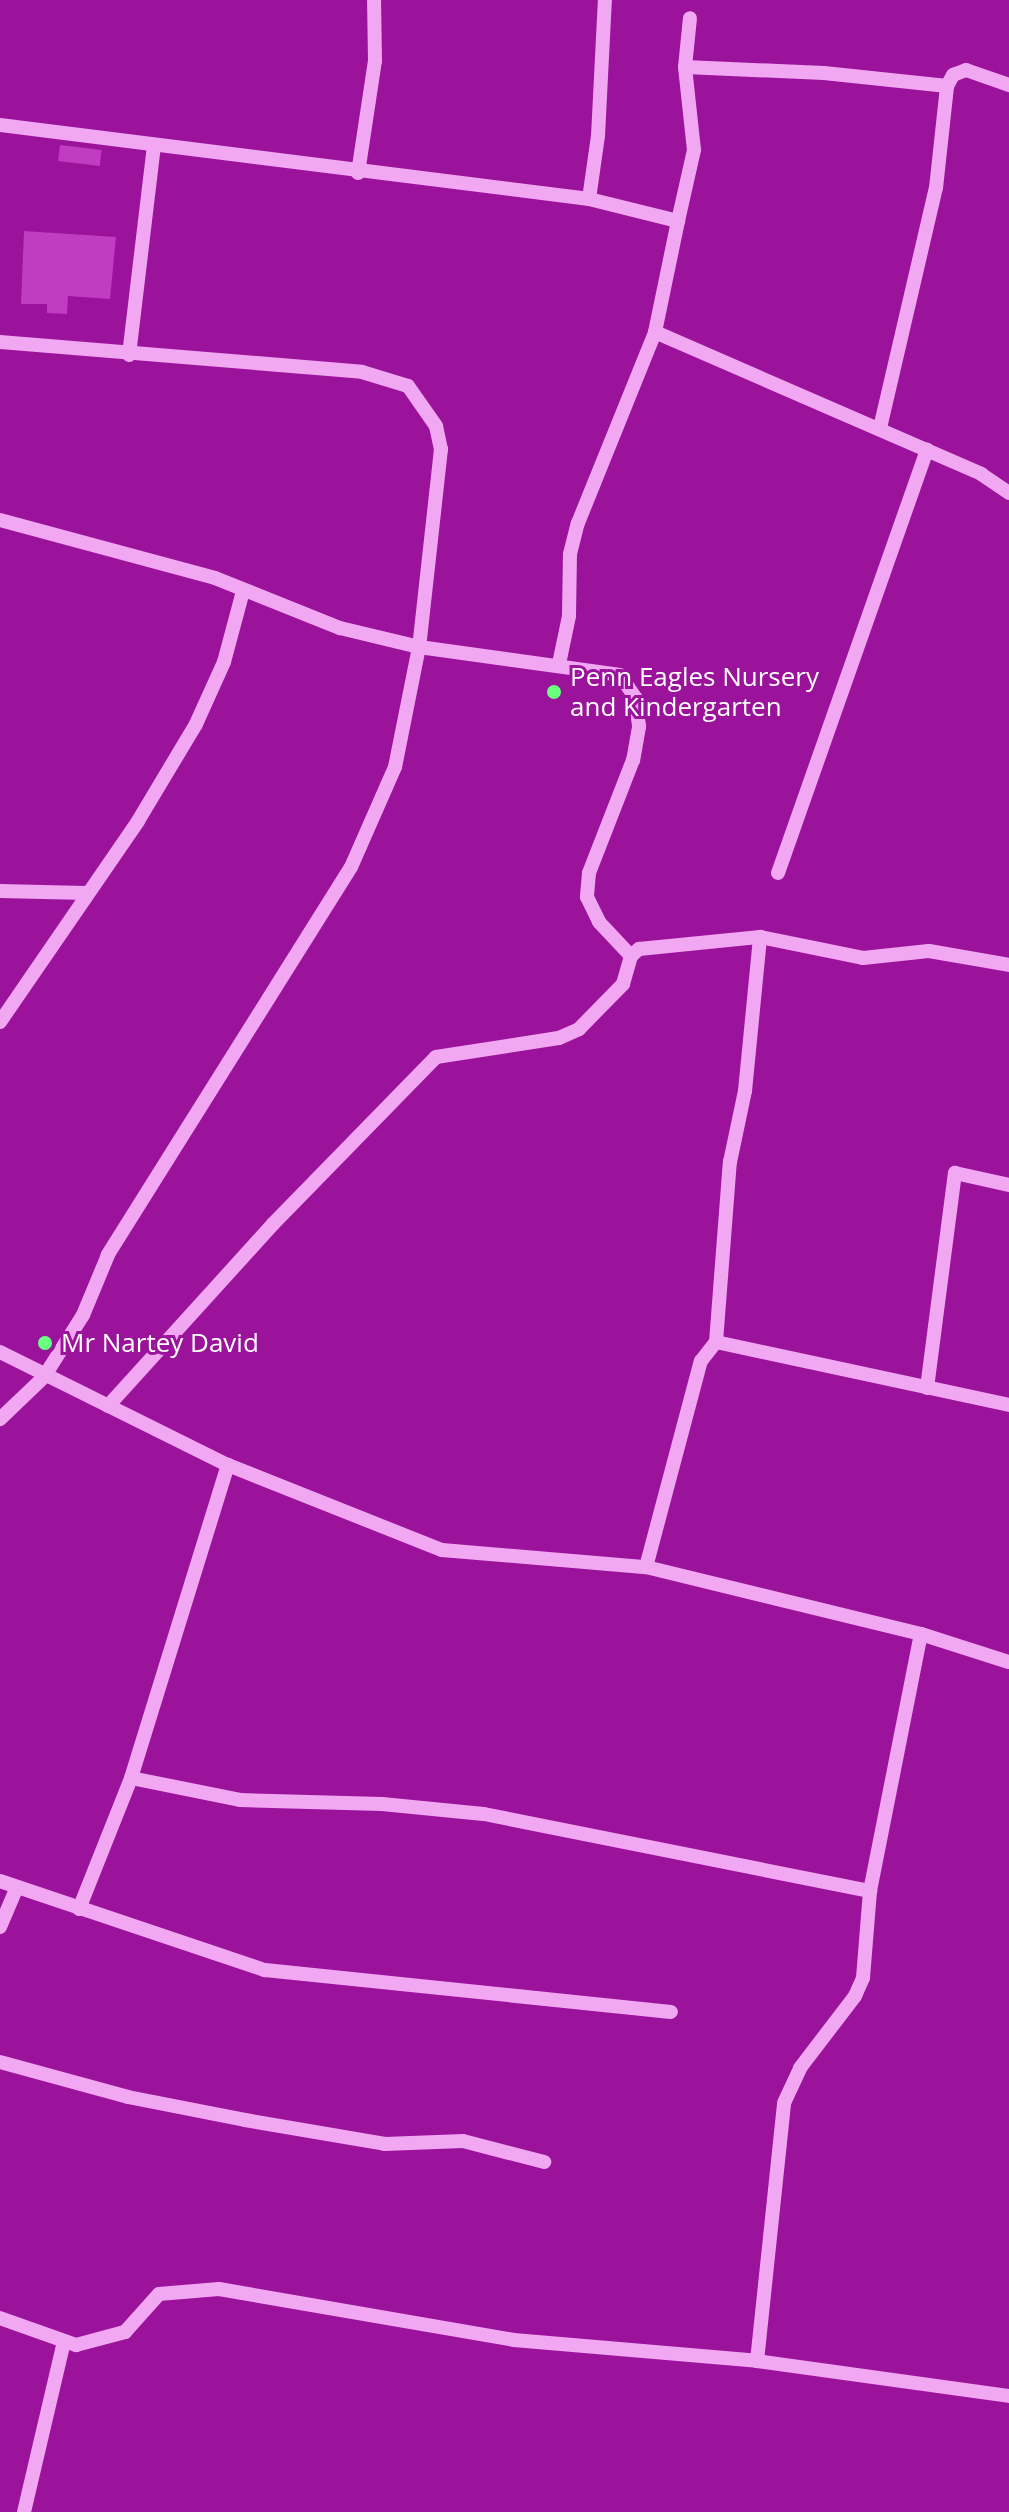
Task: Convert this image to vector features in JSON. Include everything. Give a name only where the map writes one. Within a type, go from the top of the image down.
[{"type":"street","points":[[358,173],[375,61],[374,0]]},
{"type":"street","points":[[589,199],[598,136],[605,0]]},
{"type":"street","points":[[559,664],[569,616],[570,554],[578,523],[655,332],[694,150],[685,67],[690,18]]},
{"type":"street","points":[[685,67],[824,73],[947,86]]},
{"type":"street","points":[[880,428],[936,188],[947,86],[953,75],[966,70],[1009,85]]},
{"type":"street","points":[[0,125],[358,173],[589,199],[678,221]]},
{"type":"street","points":[[129,355],[154,146]]},
{"type":"street","points":[[655,332],[927,449],[1009,493]]},
{"type":"street","points":[[0,342],[362,372],[408,386],[436,426],[441,449],[419,647],[395,767],[351,867],[108,1255],[83,1315],[44,1377],[0,1419]]},
{"type":"street","points":[[778,873],[876,605],[927,449]]},
{"type":"street","points":[[0,520],[141,562],[215,578],[340,628],[419,647],[559,664],[620,675],[635,697],[639,727],[633,760],[610,811],[587,897],[599,922],[631,956]]},
{"type":"street","points":[[0,1022],[138,821],[196,724],[224,662],[243,591]]},
{"type":"street","points":[[0,891],[86,893]]},
{"type":"street","points":[[108,1406],[251,1247],[436,1057],[559,1038],[579,1029],[623,984],[631,956],[639,949],[760,937],[863,958],[929,951],[1009,965]]},
{"type":"street","points":[[646,1567],[701,1361],[716,1342],[730,1162],[745,1091],[760,937]]},
{"type":"street","points":[[927,1388],[955,1173],[1009,1185]]},
{"type":"street","points":[[716,1342],[1009,1405]]},
{"type":"street","points":[[0,1352],[44,1377],[228,1465],[442,1550],[646,1567],[921,1634],[1009,1662]]},
{"type":"street","points":[[79,1909],[131,1778],[228,1465]]},
{"type":"street","points":[[757,2361],[784,2103],[800,2068],[855,1996],[863,1978],[870,1891],[921,1634]]},
{"type":"street","points":[[131,1778],[240,1800],[484,1814],[870,1891]]},
{"type":"street","points":[[0,1881],[265,1970],[671,2012]]},
{"type":"street","points":[[0,1927],[17,1887]]},
{"type":"street","points":[[0,2062],[128,2097],[260,2122],[385,2144],[463,2141],[544,2162]]},
{"type":"street","points":[[0,2318],[76,2345],[125,2332],[159,2294],[207,2288],[514,2340],[757,2361],[1009,2396]]},
{"type":"street","points":[[24,2512],[64,2342]]},
{"type":"building","points":[[60,145],[102,150],[100,166],[58,161]]},
{"type":"building","points":[[24,231],[116,237],[110,299],[68,296],[67,314],[47,313],[47,304],[21,304]]},
{"type":"place","name":"Penn Eagles Nursery and Kindergarten","points":[[554,692]]},
{"type":"place","name":"Mr Nartey David","points":[[45,1343]]}]
